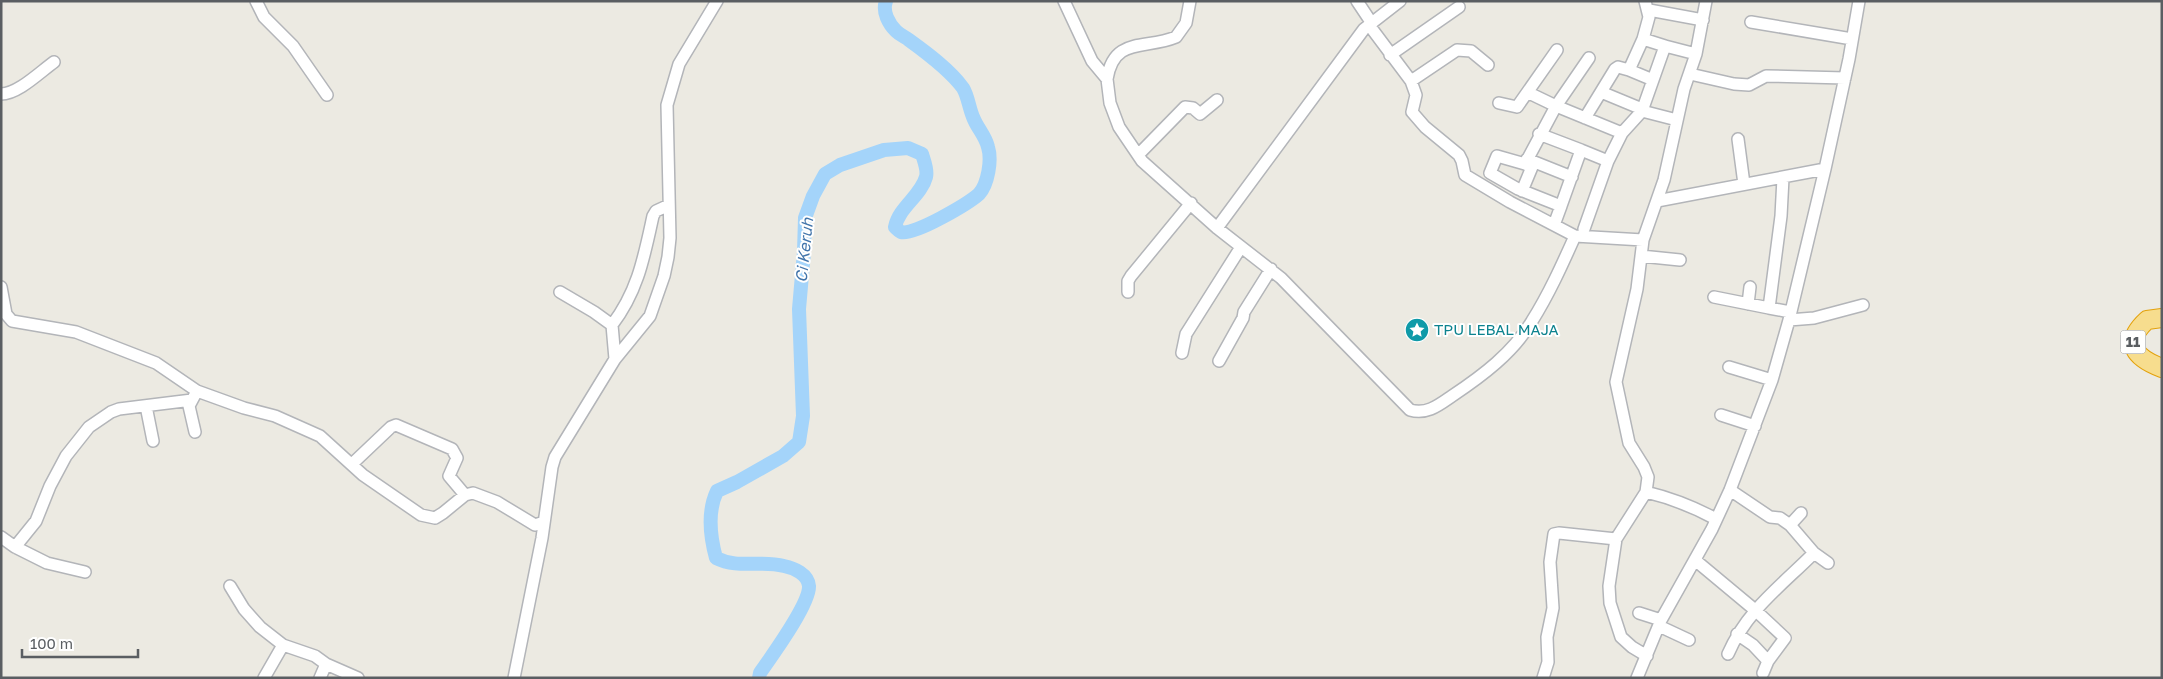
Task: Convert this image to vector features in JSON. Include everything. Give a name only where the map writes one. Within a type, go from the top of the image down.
[{"type":"highway","name":"11","points":[[2162,318],[2147,320],[2137,331],[2133,343],[2135,352],[2146,362],[2162,368]]},
{"type":"street","points":[[256,1],[264,17],[293,46],[327,95]]},
{"type":"street","points":[[514,678],[521,638],[532,597],[555,457],[615,359],[643,326],[655,305],[668,257],[667,129],[669,97],[682,58],[717,1]]},
{"type":"street","points":[[1064,1],[1092,61],[1107,79]]},
{"type":"street","points":[[1190,1],[1186,23],[1176,37],[1133,47],[1117,54],[1112,60],[1107,79],[1110,103],[1119,127],[1142,161],[1217,228],[1271,269],[1410,410],[1418,412],[1437,406],[1480,377],[1515,344],[1532,322],[1580,233],[1608,162],[1622,133],[1642,110],[1665,46]]},
{"type":"street","points":[[1357,1],[1390,55],[1411,82],[1416,95],[1412,112],[1424,127],[1459,155],[1465,175],[1510,202],[1554,224],[1580,233],[1643,240]]},
{"type":"street","points":[[1217,228],[1351,45],[1370,23],[1400,1]]},
{"type":"street","points":[[1647,656],[1632,648],[1620,637],[1610,603],[1609,586],[1616,539],[1646,492],[1648,477],[1629,443],[1616,382],[1637,289],[1643,240],[1664,180],[1684,89],[1696,54],[1706,1]]},
{"type":"street","points":[[1637,678],[1660,623],[1730,490],[1772,380],[1790,316],[1845,78],[1859,1]]},
{"type":"street","points":[[1629,70],[1643,39],[1647,6],[1703,20]]},
{"type":"street","points":[[1390,55],[1459,7]]},
{"type":"street","points":[[1751,22],[1852,39]]},
{"type":"street","points":[[1643,39],[1696,54]]},
{"type":"street","points":[[1411,82],[1457,50],[1471,51],[1488,65]]},
{"type":"street","points":[[1499,104],[1517,107],[1529,93],[1557,50]]},
{"type":"street","points":[[1522,191],[1529,163],[1540,134],[1556,106],[1589,58]]},
{"type":"street","points":[[1,94],[8,94],[17,89],[54,62]]},
{"type":"street","points":[[1585,118],[1618,67],[1653,80]]},
{"type":"street","points":[[1690,74],[1734,84],[1749,85],[1766,76],[1845,78]]},
{"type":"street","points":[[1601,92],[1642,110],[1677,120]]},
{"type":"street","points":[[1529,93],[1622,133]]},
{"type":"street","points":[[1138,155],[1185,107],[1193,108],[1200,114],[1217,100]]},
{"type":"street","points":[[1540,134],[1608,162]]},
{"type":"street","points":[[1738,139],[1744,184]]},
{"type":"street","points":[[1554,224],[1581,150]]},
{"type":"street","points":[[1561,206],[1522,191],[1491,174],[1490,171],[1497,156],[1529,163],[1572,177]]},
{"type":"street","points":[[1657,201],[1824,169]]},
{"type":"street","points":[[1769,308],[1781,216],[1783,178]]},
{"type":"street","points":[[1128,292],[1130,276],[1191,203]]},
{"type":"street","points":[[615,359],[612,325],[621,313],[639,276],[653,216],[656,211],[669,205]]},
{"type":"street","points":[[1182,353],[1186,334],[1241,247]]},
{"type":"street","points":[[1641,256],[1680,260]]},
{"type":"street","points":[[1219,361],[1243,318],[1244,312],[1271,269]]},
{"type":"street","points":[[1,287],[6,314],[12,321],[76,332],[156,363],[195,396]]},
{"type":"street","points":[[1748,304],[1750,287]]},
{"type":"street","points":[[560,292],[612,325]]},
{"type":"street","points":[[1714,297],[1769,308],[1790,316],[1814,318],[1863,305]]},
{"type":"street","points":[[1729,367],[1772,380]]},
{"type":"street","points":[[15,547],[36,521],[50,486],[66,456],[89,427],[111,412],[195,396],[275,416],[320,436],[363,475],[408,507],[428,518],[435,518],[443,514],[465,495],[481,495],[535,525],[544,522]]},
{"type":"street","points":[[195,396],[190,412],[195,432]]},
{"type":"street","points":[[146,406],[153,441]]},
{"type":"street","points":[[1721,415],[1755,426]]},
{"type":"street","points":[[352,464],[391,427],[396,426],[452,449],[457,458],[448,476],[465,495]]},
{"type":"street","points":[[1730,490],[1770,517],[1780,518],[1790,525],[1814,553],[1828,563]]},
{"type":"street","points":[[1646,492],[1686,504],[1716,519]]},
{"type":"street","points":[[1790,525],[1801,513]]},
{"type":"street","points":[[1543,678],[1548,662],[1548,637],[1552,608],[1550,562],[1554,534],[1616,539]]},
{"type":"street","points":[[1,536],[15,547],[47,563],[85,572]]},
{"type":"street","points":[[1728,654],[1737,634],[1755,610],[1814,553]]},
{"type":"street","points":[[1694,560],[1755,610],[1785,638],[1768,661],[1763,673]]},
{"type":"street","points":[[230,586],[244,608],[260,627],[282,645],[315,656],[326,664],[358,678]]},
{"type":"street","points":[[1639,613],[1688,640]]},
{"type":"street","points":[[1737,634],[1768,661]]},
{"type":"street","points":[[264,678],[282,645]]},
{"type":"street","points":[[320,678],[326,664]]},
{"type":"waterway","name":"Ci Keruh","points":[[759,678],[760,673],[797,617],[808,594],[808,582],[800,572],[788,567],[775,564],[741,564],[716,558],[711,533],[712,507],[717,491],[783,456],[799,442],[803,416],[799,309],[805,218],[813,196],[825,174],[840,165],[884,150],[908,148],[922,154],[926,166],[926,177],[920,190],[901,213],[895,227],[901,232],[908,232],[941,218],[979,194],[985,184],[988,172],[990,158],[988,147],[975,121],[963,88],[938,62],[893,28],[886,13],[886,1]]},
{"type":"place","name":"TPU LEBAL MAJA","points":[[1417,330]]}]
